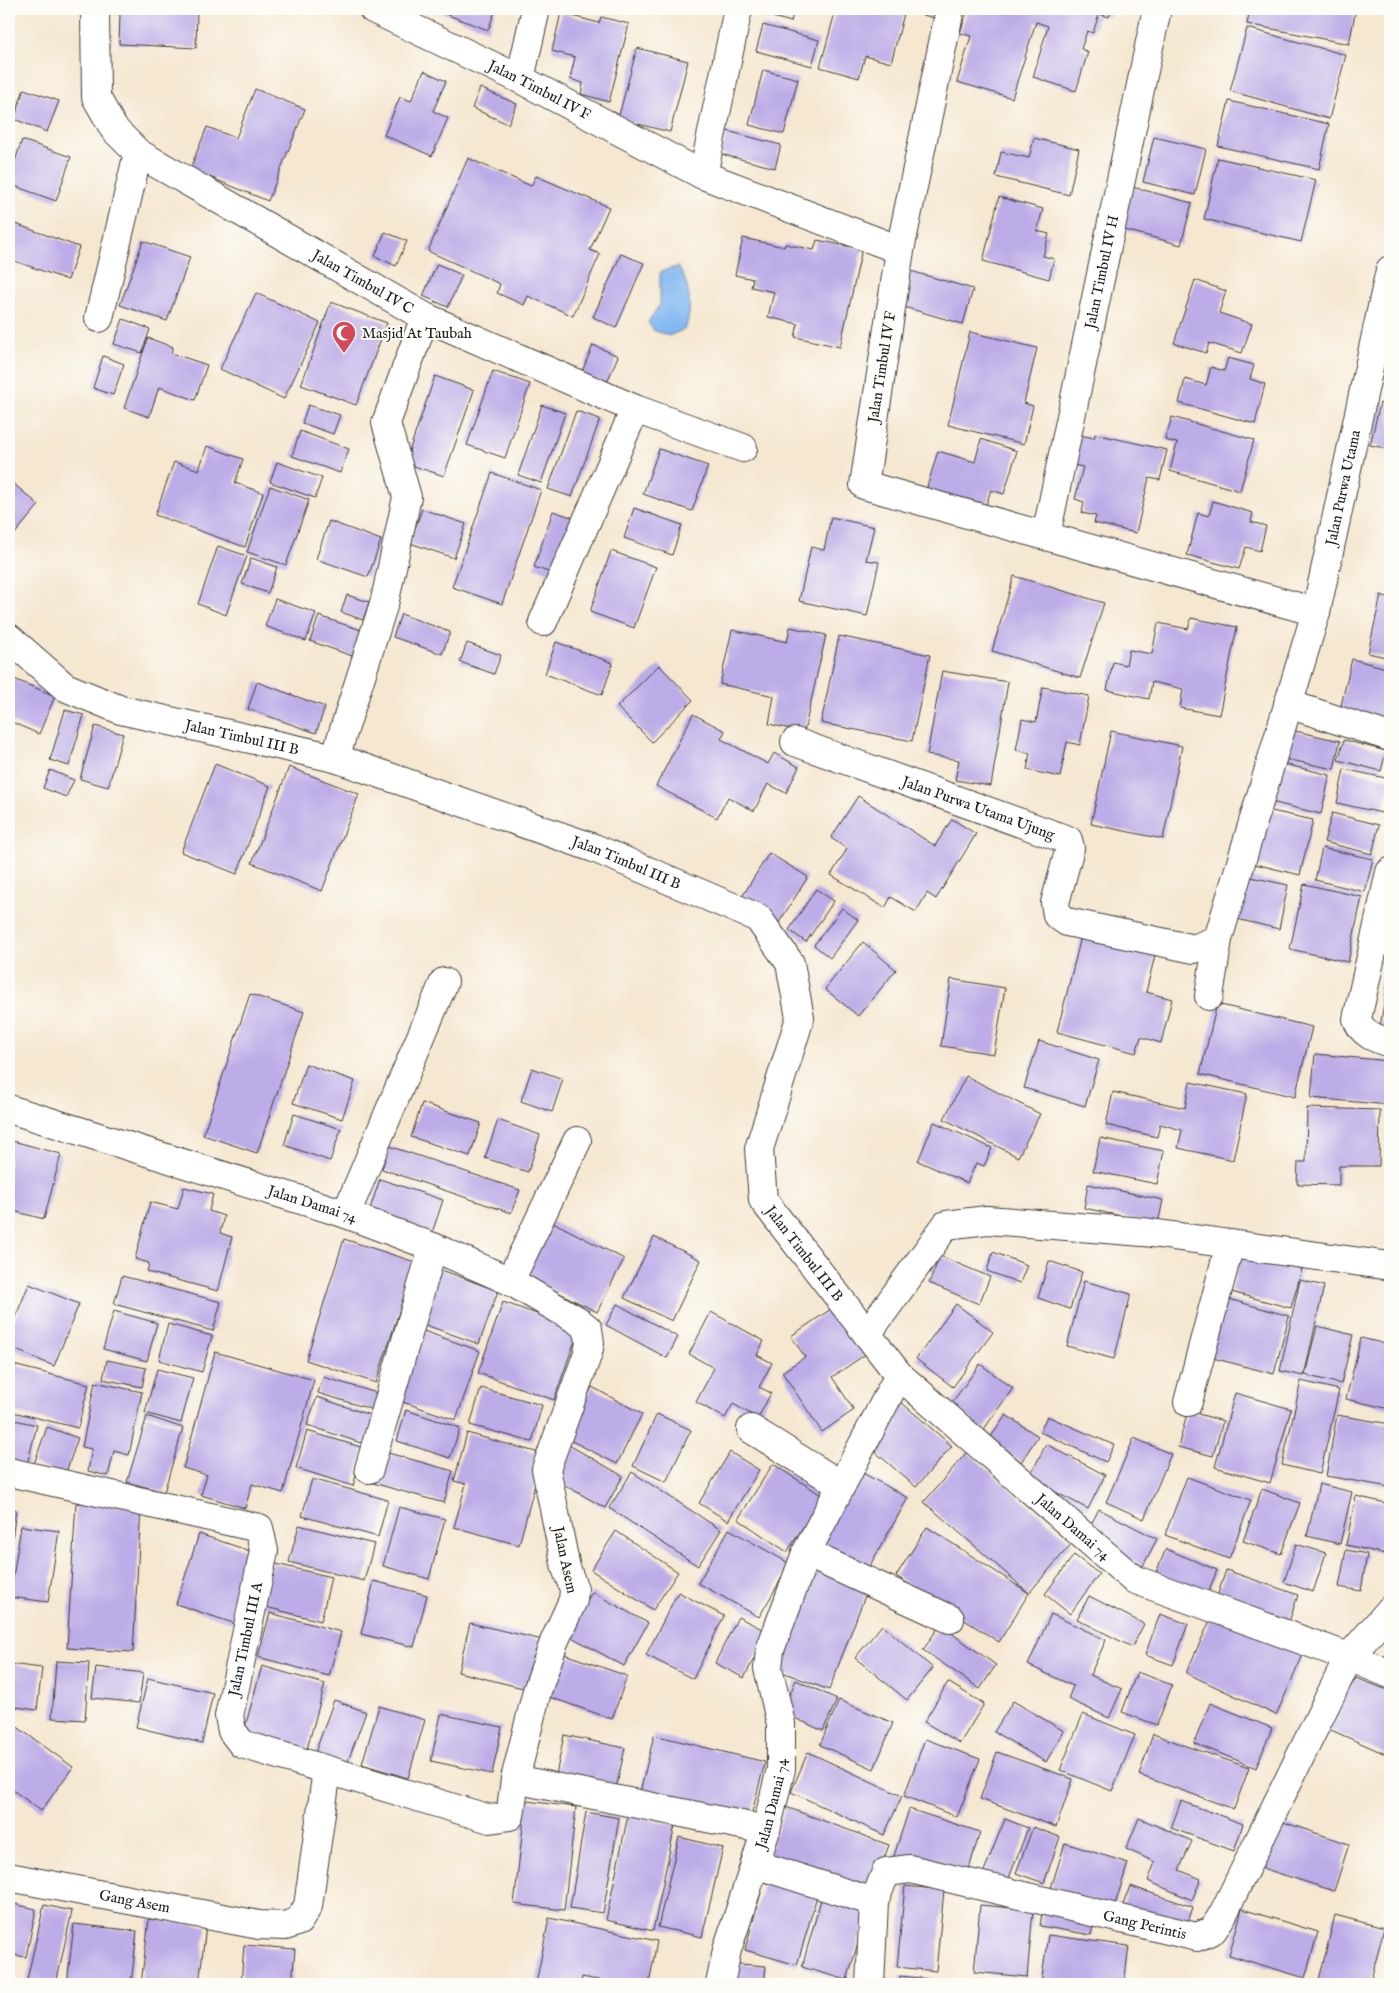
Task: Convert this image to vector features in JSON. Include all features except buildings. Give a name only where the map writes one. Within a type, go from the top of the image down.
[{"type":"street","name":"Jalan Timbul IV C","points":[[95,9],[96,96],[114,129],[138,153],[425,317],[635,408],[743,448]]},
{"type":"street","name":"Jalan Timbul IV F","points":[[373,9],[520,79],[703,175],[900,250]]},
{"type":"street","points":[[520,79],[536,9]]},
{"type":"street","points":[[703,175],[738,9]]},
{"type":"street","name":"Jalan Timbul IV F","points":[[950,9],[900,250],[864,485],[1046,534]]},
{"type":"street","name":"Jalan Timbul IV H","points":[[1046,534],[1157,9]]},
{"type":"street","points":[[99,318],[138,153]]},
{"type":"street","name":"Jalan Purwa Utama","points":[[1288,704],[1316,612],[1390,270]]},
{"type":"street","points":[[335,758],[385,600],[407,497],[386,423],[425,317]]},
{"type":"street","points":[[543,622],[635,408]]},
{"type":"street","points":[[1046,534],[1316,612]]},
{"type":"street","name":"Jalan Timbul III B","points":[[9,638],[65,687],[121,710],[335,758],[594,848],[758,918],[790,962],[800,1018],[759,1149],[763,1200],[899,1375]]},
{"type":"street","points":[[1209,996],[1218,938],[1288,704],[1390,737]]},
{"type":"street","name":"Jalan Purwa Utama Ujung","points":[[795,742],[1068,840],[1070,848],[1055,903],[1057,915],[1067,922],[1194,949],[1218,938]]},
{"type":"street","points":[[1390,872],[1357,1019],[1358,1024],[1366,1032],[1373,1037],[1390,1043]]},
{"type":"street","points":[[346,1214],[444,982]]},
{"type":"street","name":"Jalan Damai 74","points":[[9,1109],[346,1214],[433,1246],[510,1281],[577,1320],[588,1329],[590,1343]]},
{"type":"street","points":[[510,1281],[577,1141]]},
{"type":"street","points":[[867,1334],[946,1225],[987,1220],[1144,1232],[1390,1266]]},
{"type":"street","points":[[1188,1402],[1230,1244]]},
{"type":"street","points":[[369,1469],[433,1246]]},
{"type":"street","name":"Jalan Asem","points":[[490,1819],[510,1816],[516,1779],[536,1691],[554,1642],[573,1600],[574,1589],[566,1568],[546,1469],[590,1343]]},
{"type":"street","name":"Jalan Damai 74","points":[[720,1984],[727,1950],[766,1830],[781,1769],[781,1724],[768,1668],[770,1650],[806,1553],[899,1375],[1134,1579],[1349,1657],[1390,1674]]},
{"type":"street","points":[[751,1429],[841,1484]]},
{"type":"street","name":"Jalan Timbul III A","points":[[9,1472],[259,1528],[264,1551],[229,1716],[232,1731],[242,1744],[490,1819]]},
{"type":"street","points":[[806,1553],[950,1619]]},
{"type":"street","name":"Gang Perintis","points":[[870,1984],[874,1902],[886,1872],[910,1869],[1197,1936],[1214,1930],[1349,1657],[1390,1610]]},
{"type":"street","name":"Gang Asem","points":[[9,1877],[259,1925],[285,1926],[299,1921],[308,1906],[327,1770]]},
{"type":"street","points":[[516,1779],[766,1830]]},
{"type":"street","points":[[755,1864],[874,1902]]},
{"type":"water","points":[[678,267],[688,289],[689,314],[685,329],[669,336],[653,330],[648,322],[660,304],[660,273]]},
{"type":"place","name":"Masjid At Taubah","points":[[344,354]]}]
